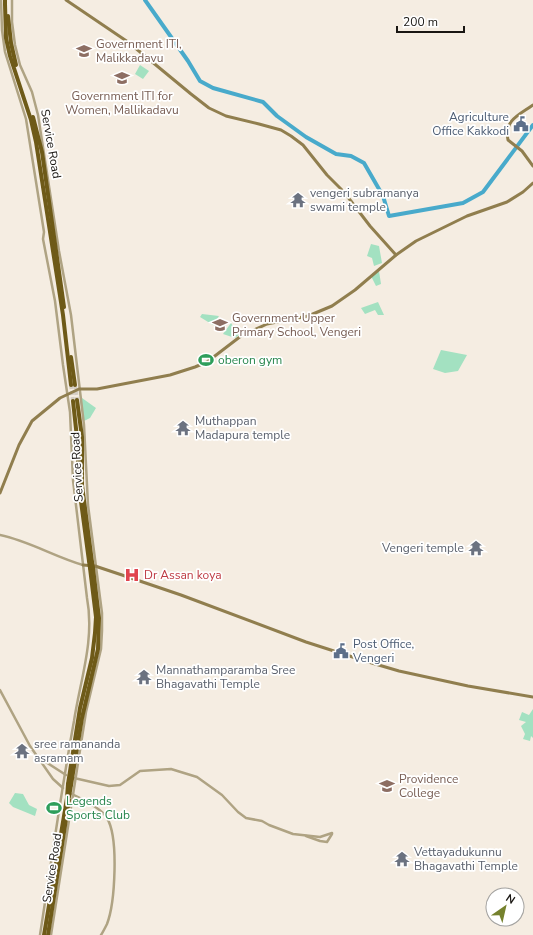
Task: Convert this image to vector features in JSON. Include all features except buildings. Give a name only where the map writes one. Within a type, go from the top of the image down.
[{"type":"highway","points":[[8,1],[11,43],[17,70],[36,126],[42,152],[73,385],[36,142],[31,120],[10,56],[6,38],[8,1]]},
{"type":"highway","points":[[50,935],[70,796],[70,785],[80,708],[92,658],[96,617],[92,567],[78,479],[78,447],[75,400]]},
{"type":"highway","points":[[44,935],[70,796]]},
{"type":"main road","points":[[66,0],[128,42],[210,108],[226,116],[281,130],[303,145],[396,255]]},
{"type":"main road","points":[[533,105],[513,119],[508,126],[507,133],[508,140],[522,151],[533,166]]},
{"type":"main road","points":[[0,493],[19,445],[32,421],[60,398],[79,389],[97,389],[170,375],[207,362],[241,336],[272,322],[308,316],[332,306],[355,290],[396,255],[416,241],[467,216],[507,202],[523,192],[533,183]]},
{"type":"main road","points":[[83,565],[183,596],[349,657],[400,671],[533,697]]},
{"type":"street","points":[[1,0],[2,30],[5,52],[26,119],[43,224],[44,243],[55,301],[72,428],[73,480],[90,614],[89,646],[74,720],[71,777],[63,789],[40,935]]},
{"type":"street","name":"Service Road","points":[[8,1],[15,45],[20,65],[32,92],[38,115],[59,251],[71,315],[84,425],[92,567],[102,613],[101,649],[71,777],[70,796]]},
{"type":"street","points":[[0,534],[12,537],[83,565]]},
{"type":"street","points":[[0,690],[38,757],[53,779],[70,796],[94,807],[107,818],[114,845],[114,886],[107,925],[100,935]]},
{"type":"street","points":[[38,757],[71,777],[109,786],[120,785],[140,771],[171,769],[197,776],[222,795],[238,812],[246,818],[262,821],[293,834],[302,835],[320,837],[332,833],[327,842],[302,835]]},
{"type":"green space","points":[[140,65],[149,71],[143,79],[135,74]]},
{"type":"green space","points":[[371,244],[379,246],[382,263],[374,266],[372,258],[367,256]]},
{"type":"green space","points":[[379,271],[381,284],[376,286],[371,276]]},
{"type":"green space","points":[[378,302],[384,315],[378,315],[375,310],[365,314],[361,308]]},
{"type":"green space","points":[[202,314],[219,316],[213,325],[200,317]]},
{"type":"green space","points":[[231,323],[239,335],[235,338],[223,334]]},
{"type":"green space","points":[[441,350],[467,355],[458,371],[445,373],[433,369]]},
{"type":"green space","points":[[82,398],[96,408],[90,418],[84,421],[80,400]]},
{"type":"green space","points":[[533,709],[533,738],[531,736],[530,741],[523,739],[525,734],[521,726],[526,722],[519,720],[522,712],[529,715]]},
{"type":"green space","points":[[15,793],[23,794],[29,805],[37,809],[35,816],[13,807],[9,803]]},
{"type":"waterway","points":[[145,0],[188,61],[200,81],[213,88],[263,102],[277,116],[306,137],[336,154],[351,156],[364,163],[383,196],[389,216],[463,203],[483,192],[533,125]]},
{"type":"tunnel","points":[[71,385],[73,401]]},
{"type":"tunnel","points":[[75,385],[77,400]]},
{"type":"place","name":"Government ITI, Malikkadavu","points":[[84,51]]},
{"type":"place","name":"Government ITI for Women, Mallikadavu","points":[[122,78]]},
{"type":"place","name":"Agriculture Office Kakkodi","points":[[521,124]]},
{"type":"place","name":"vengeri subramanya swami temple","points":[[298,200]]},
{"type":"place","name":"Government Upper Primary School, Vengeri","points":[[220,325]]},
{"type":"place","name":"oberon gym","points":[[206,360]]},
{"type":"place","name":"Muthappan Madapura temple","points":[[183,428]]},
{"type":"place","name":"Vengeri temple","points":[[476,548]]},
{"type":"place","name":"Dr Assan koya","points":[[132,575]]},
{"type":"place","name":"Post Office, Vengeri","points":[[341,651]]},
{"type":"place","name":"Mannathamparamba Sree Bhagavathi Temple","points":[[144,677]]},
{"type":"place","name":"sree ramananda asramam","points":[[22,751]]},
{"type":"place","name":"Providence College","points":[[387,786]]},
{"type":"place","name":"Legends Sports Club","points":[[54,808]]},
{"type":"place","name":"Vettayadukunnu Bhagavathi Temple","points":[[402,859]]}]
